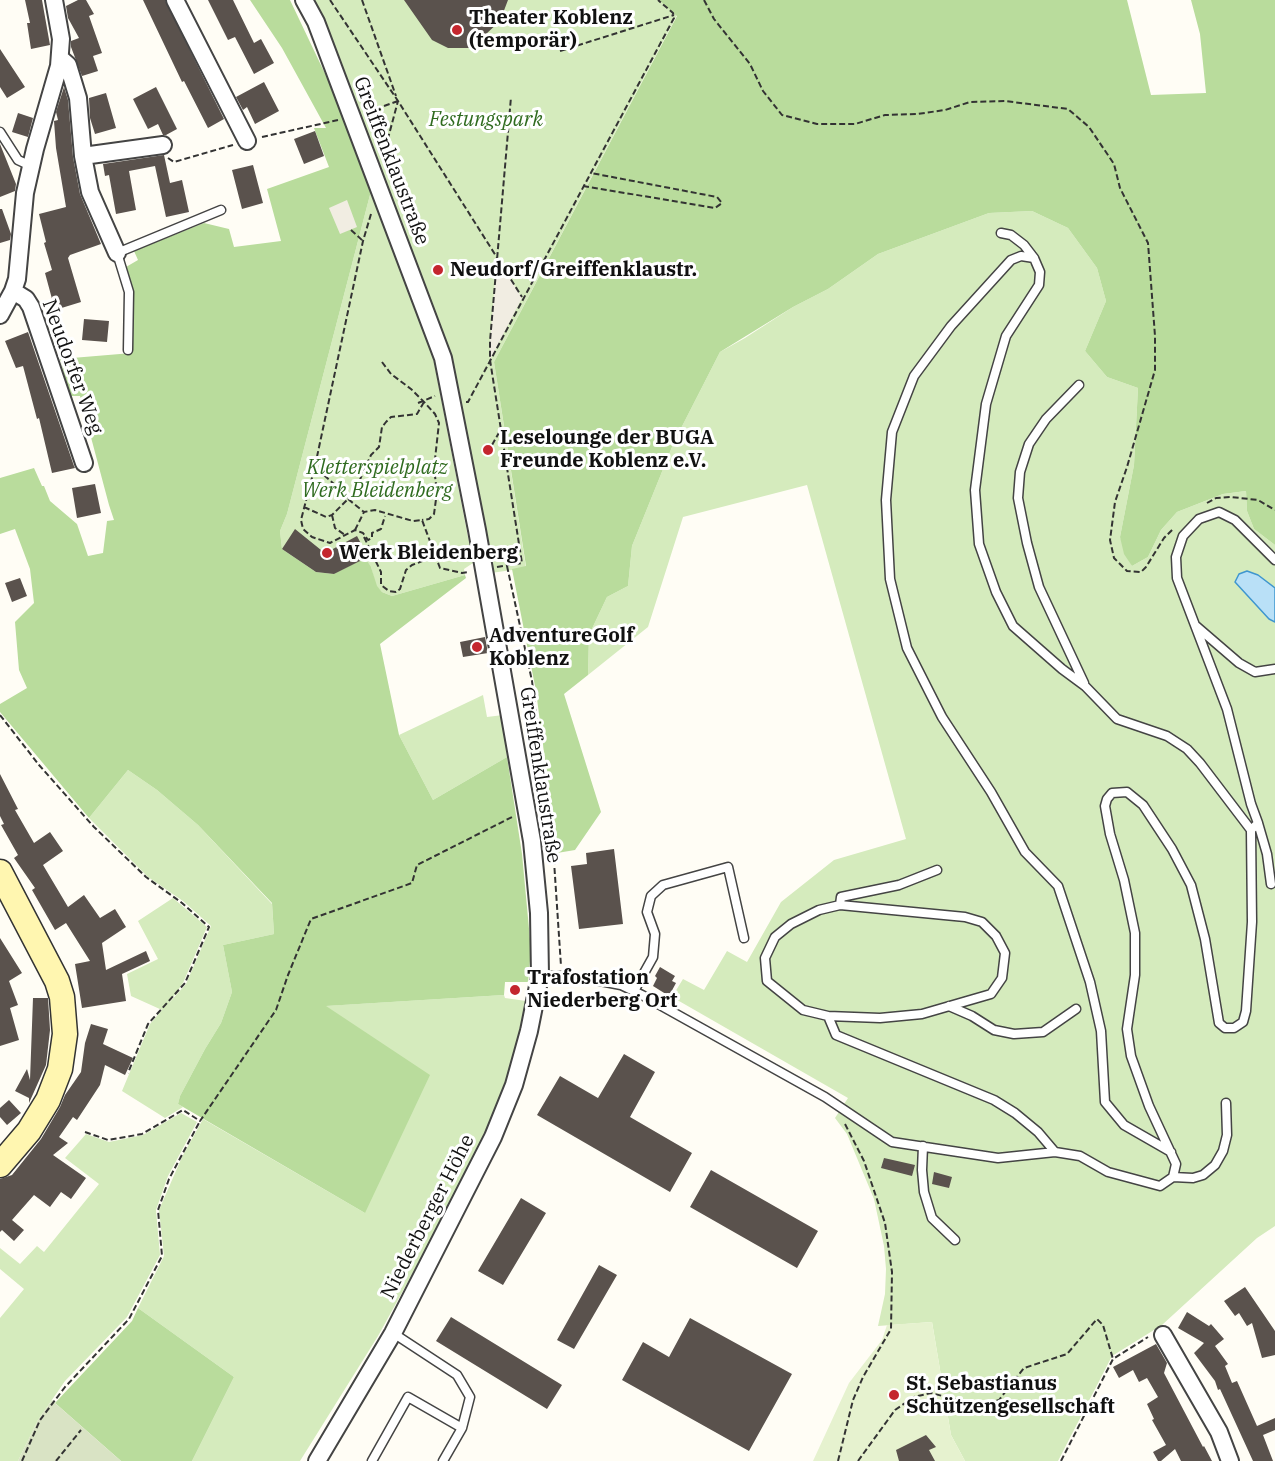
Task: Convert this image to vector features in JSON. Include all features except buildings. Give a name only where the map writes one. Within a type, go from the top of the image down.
[{"type":"main road","points":[[0,872],[57,981],[62,998],[65,1034],[60,1069],[48,1100],[29,1131],[0,1165]]},
{"type":"street","points":[[54,0],[61,39],[60,58],[69,65],[78,98],[86,176],[95,207],[117,253]]},
{"type":"street","points":[[175,0],[241,143]]},
{"type":"street","name":"Greiffenklaustraße","points":[[304,0],[316,22],[443,358],[532,841],[540,976]]},
{"type":"street","name":"Neudorfer Weg","points":[[0,315],[17,279],[22,214],[31,166],[60,58]]},
{"type":"street","points":[[84,156],[163,146]]},
{"type":"street","name":"Neudorfer Weg","points":[[13,291],[26,299],[31,307],[84,463]]},
{"type":"street","name":"Niederberger Höhe","points":[[317,1461],[393,1333],[493,1137],[514,1085],[529,1031],[540,976]]},
{"type":"street","points":[[1162,1335],[1219,1432],[1230,1461]]},
{"type":"lane","points":[[0,132],[18,160],[31,166]]},
{"type":"lane","points":[[128,350],[129,292],[117,253],[221,210]]},
{"type":"lane","points":[[1000,233],[1011,235],[1024,245],[1034,258],[1040,272],[1039,285],[1006,336],[986,404],[975,490],[980,544],[996,592],[1012,626],[1085,686],[1117,719],[1167,736],[1187,748],[1251,830],[1252,922],[1246,1011],[1243,1022],[1234,1028],[1225,1028],[1219,1023],[1205,939],[1191,885],[1172,849],[1143,805],[1127,792],[1112,793],[1105,806],[1135,933],[1135,975],[1127,1029],[1131,1056],[1149,1106],[1172,1152],[1176,1164],[1173,1177]]},
{"type":"lane","points":[[1034,258],[1021,256],[1011,260],[951,326],[914,376],[892,432],[886,500],[890,579],[907,648],[942,717],[991,792],[1026,852],[1058,886],[1090,982],[1101,1032],[1105,1102],[1124,1125],[1172,1152]]},
{"type":"lane","points":[[1079,385],[1046,419],[1029,444],[1020,472],[1018,498],[1039,587],[1085,686]]},
{"type":"lane","points":[[1271,884],[1267,854],[1251,804],[1227,709],[1177,578],[1176,557],[1183,536],[1199,519],[1219,512],[1235,520],[1275,560]]},
{"type":"lane","points":[[1195,625],[1239,663],[1255,672],[1275,669]]},
{"type":"lane","points":[[1251,830],[1258,823]]},
{"type":"lane","points":[[634,991],[653,957],[655,934],[647,912],[651,896],[663,885],[728,867],[744,938]]},
{"type":"lane","points":[[840,905],[841,897],[899,885],[937,870]]},
{"type":"lane","points":[[840,905],[965,917],[981,922],[996,936],[1005,953],[1002,978],[991,994],[949,1006],[922,1014],[880,1018],[828,1016],[803,1010],[767,981],[765,958],[775,937],[791,924],[819,910],[840,905]]},
{"type":"lane","points":[[540,976],[562,976],[621,985],[634,991],[825,1097],[892,1142],[998,1158],[1055,1152],[1080,1156],[1108,1172],[1160,1186],[1173,1177],[1193,1178],[1203,1175],[1215,1165],[1223,1151],[1227,1135],[1226,1103]]},
{"type":"lane","points":[[949,1006],[972,1016],[994,1030],[1014,1034],[1043,1032],[1076,1009]]},
{"type":"lane","points":[[828,1016],[836,1035],[994,1100],[1023,1119],[1055,1152]]},
{"type":"lane","points":[[923,1146],[924,1192],[932,1218],[955,1240]]},
{"type":"lane","points":[[393,1333],[457,1374],[470,1397],[462,1428],[443,1461]]},
{"type":"lane","points":[[372,1461],[408,1397],[462,1428]]},
{"type":"path","points":[[330,0],[398,102],[522,298]]},
{"type":"path","points":[[362,0],[398,102],[374,205],[363,241],[315,466],[301,520],[303,529],[312,537],[330,543],[355,530],[364,512]]},
{"type":"path","points":[[658,0],[674,15]]},
{"type":"path","points":[[704,0],[714,19],[750,64],[763,91],[782,115],[817,124],[855,124],[885,115],[945,110],[970,102],[1005,101],[1068,109],[1089,127],[1114,164],[1120,188],[1148,243],[1155,336],[1155,370],[1127,467],[1114,502],[1110,540],[1114,558]]},
{"type":"path","points":[[560,51],[674,15]]},
{"type":"path","points":[[468,402],[674,15]]},
{"type":"path","points":[[422,520],[440,568],[462,573],[522,563],[490,360],[511,97]]},
{"type":"path","points":[[163,146],[168,158],[174,162],[241,143],[352,118],[398,102]]},
{"type":"path","points":[[583,186],[715,208],[722,203],[717,197],[589,173]]},
{"type":"path","points":[[351,230],[363,241]]},
{"type":"path","points":[[315,466],[364,512],[375,510],[413,521],[429,519],[434,513],[437,492],[434,468],[439,429],[435,414],[411,389],[390,374],[382,362]]},
{"type":"path","points":[[418,403],[434,396],[443,400]]},
{"type":"path","points":[[304,507],[326,517],[332,515],[348,499],[358,484],[372,455],[379,447],[382,428],[386,422],[391,417],[417,414],[424,402]]},
{"type":"path","points":[[492,445],[501,429]]},
{"type":"path","points":[[332,515],[335,528],[345,535]]},
{"type":"path","points":[[355,530],[363,533],[368,540],[372,538],[372,533],[381,529],[386,515]]},
{"type":"path","points":[[363,533],[381,572],[381,585],[389,591],[396,592],[400,589],[406,570],[412,565],[436,556]]},
{"type":"path","points":[[507,566],[532,681],[554,861],[562,976]]},
{"type":"path","points":[[0,715],[39,765],[94,827],[146,877],[182,903],[209,927],[185,983],[148,1024],[128,1073]]},
{"type":"path","points":[[22,1461],[40,1420],[65,1387],[129,1319],[162,1256],[158,1210],[169,1179],[200,1121],[276,1010],[311,919],[412,883],[417,865],[526,810]]},
{"type":"path","points":[[85,1132],[108,1140],[142,1134],[183,1110],[200,1121]]},
{"type":"path","points":[[838,1461],[854,1400],[863,1377],[891,1329],[892,1272],[885,1223],[864,1161],[844,1123]]},
{"type":"path","points":[[858,1461],[895,1410],[914,1397],[931,1393],[978,1405],[999,1400],[1024,1368],[1067,1354],[1096,1319],[1103,1325],[1113,1359]]},
{"type":"path","points":[[1060,1461],[1113,1359],[1141,1341]]},
{"type":"path","points":[[56,1461],[81,1430]]},
{"type":"green space","points":[[250,0],[290,0],[348,122],[371,191],[287,514],[280,531],[282,549],[316,572],[334,574],[365,558],[371,567],[377,586],[382,592],[392,596],[465,575],[466,578],[380,644],[399,735],[433,800],[507,757],[522,854],[531,950],[528,982],[505,982],[504,995],[326,1006],[430,1075],[365,1213],[178,1104],[180,1096],[221,1023],[232,992],[223,945],[274,934],[272,903],[198,825],[157,790],[128,770],[89,818],[0,712],[0,704],[27,688],[19,670],[15,622],[34,603],[30,569],[15,529],[0,534],[0,478],[34,468],[50,501],[77,524],[88,556],[103,553],[107,521],[114,520],[80,396],[70,396],[60,359],[132,353],[132,290],[126,267],[138,260],[134,251],[204,223],[229,229],[234,247],[281,241],[267,189],[329,167],[314,128],[326,128],[282,48]]},
{"type":"green space","name":"Festungspark","points":[[307,0],[659,0],[677,15],[494,362],[526,568],[491,573],[461,425]]},
{"type":"green space","points":[[659,0],[1127,0],[1151,95],[1206,93],[1200,34],[1191,0],[1275,0],[1275,545],[1254,529],[1247,511],[1246,491],[1223,494],[1177,512],[1161,530],[1148,557],[1132,566],[1124,554],[1120,537],[1134,465],[1138,388],[1107,377],[1085,351],[1106,301],[1097,268],[1068,228],[1032,211],[989,213],[878,254],[828,289],[793,307],[720,352],[674,442],[632,546],[628,586],[607,597],[589,635],[588,675],[564,694],[601,812],[575,850],[557,853],[536,691],[512,569],[526,566],[494,362],[677,16]]},
{"type":"green space","name":"Kletterspielplatz Werk Bleidenberg","points":[[371,191],[433,357],[473,563],[464,569],[465,575],[392,596],[382,592],[376,586],[371,567],[334,574],[316,572],[282,549],[280,531],[287,514]]},
{"type":"green space","points":[[1032,211],[1068,228],[1097,268],[1106,301],[1085,351],[1107,377],[1138,388],[1134,465],[1120,537],[1132,566],[1148,557],[1161,530],[1177,512],[1223,494],[1246,491],[1247,511],[1254,529],[1275,545],[1275,1226],[1257,1238],[1162,1325],[1112,1356],[1058,1461],[965,1461],[951,1435],[932,1322],[878,1326],[885,1294],[884,1246],[874,1199],[847,1134],[835,1118],[848,1098],[672,997],[683,979],[704,990],[727,951],[747,962],[781,902],[834,860],[906,839],[807,485],[683,517],[648,627],[588,675],[589,635],[607,597],[628,586],[632,546],[674,442],[720,352],[793,307],[828,289],[878,254],[989,213]]},
{"type":"green space","points":[[483,695],[487,717],[503,715],[507,757],[433,800],[399,735]]},
{"type":"green space","points":[[128,770],[157,790],[198,825],[272,904],[274,934],[223,945],[232,992],[221,1023],[180,1096],[178,1104],[183,1107],[165,1118],[122,1091],[150,1024],[162,1010],[131,996],[127,974],[158,959],[138,921],[173,898],[207,927],[183,983],[169,1003],[186,984],[211,926],[183,901],[148,877],[89,818]]},
{"type":"green space","points":[[504,995],[505,998],[526,1001],[519,1038],[501,1097],[460,1185],[404,1289],[378,1336],[300,1461],[192,1461],[234,1377],[138,1308],[164,1256],[159,1210],[182,1157],[203,1119],[365,1213],[325,1006]]},
{"type":"green space","points":[[181,1113],[197,1122],[168,1176],[156,1210],[160,1255],[127,1317],[65,1381],[38,1420],[18,1461],[0,1461],[0,1318],[24,1289],[0,1269],[0,1248],[20,1264],[37,1246],[44,1252],[99,1184],[65,1158],[86,1134],[109,1142],[143,1135]]},
{"type":"green space","points":[[138,1308],[234,1377],[192,1461],[121,1461],[55,1403],[132,1321]]},
{"type":"green space","name":"St. Sebastianus Schützengesellschaft","points":[[932,1322],[951,1435],[965,1461],[813,1461],[849,1383],[882,1340],[887,1325]]},
{"type":"green space","points":[[52,1400],[121,1461],[18,1461],[38,1420]]},
{"type":"shaded area","points":[[347,200],[357,227],[340,234],[329,208]]},
{"type":"shaded area","points":[[497,256],[522,298],[490,360],[490,341]]},
{"type":"water","points":[[1247,571],[1258,575],[1275,588],[1275,622],[1269,619],[1235,582],[1239,574]]},
{"type":"place","name":"Theater Koblenz (temporär)","points":[[457,30]]},
{"type":"place","name":"Neudorf/Greiffenklaustr.","points":[[438,270]]},
{"type":"place","name":"Leselounge der BUGA Freunde Koblenz e.V.","points":[[488,450]]},
{"type":"place","name":"Werk Bleidenberg","points":[[327,553]]},
{"type":"place","name":"AdventureGolf Koblenz","points":[[477,647]]},
{"type":"place","name":"Trafostation Niederberg Ort","points":[[515,990]]},
{"type":"place","name":"St. Sebastianus Schützengesellschaft","points":[[894,1395]]}]
